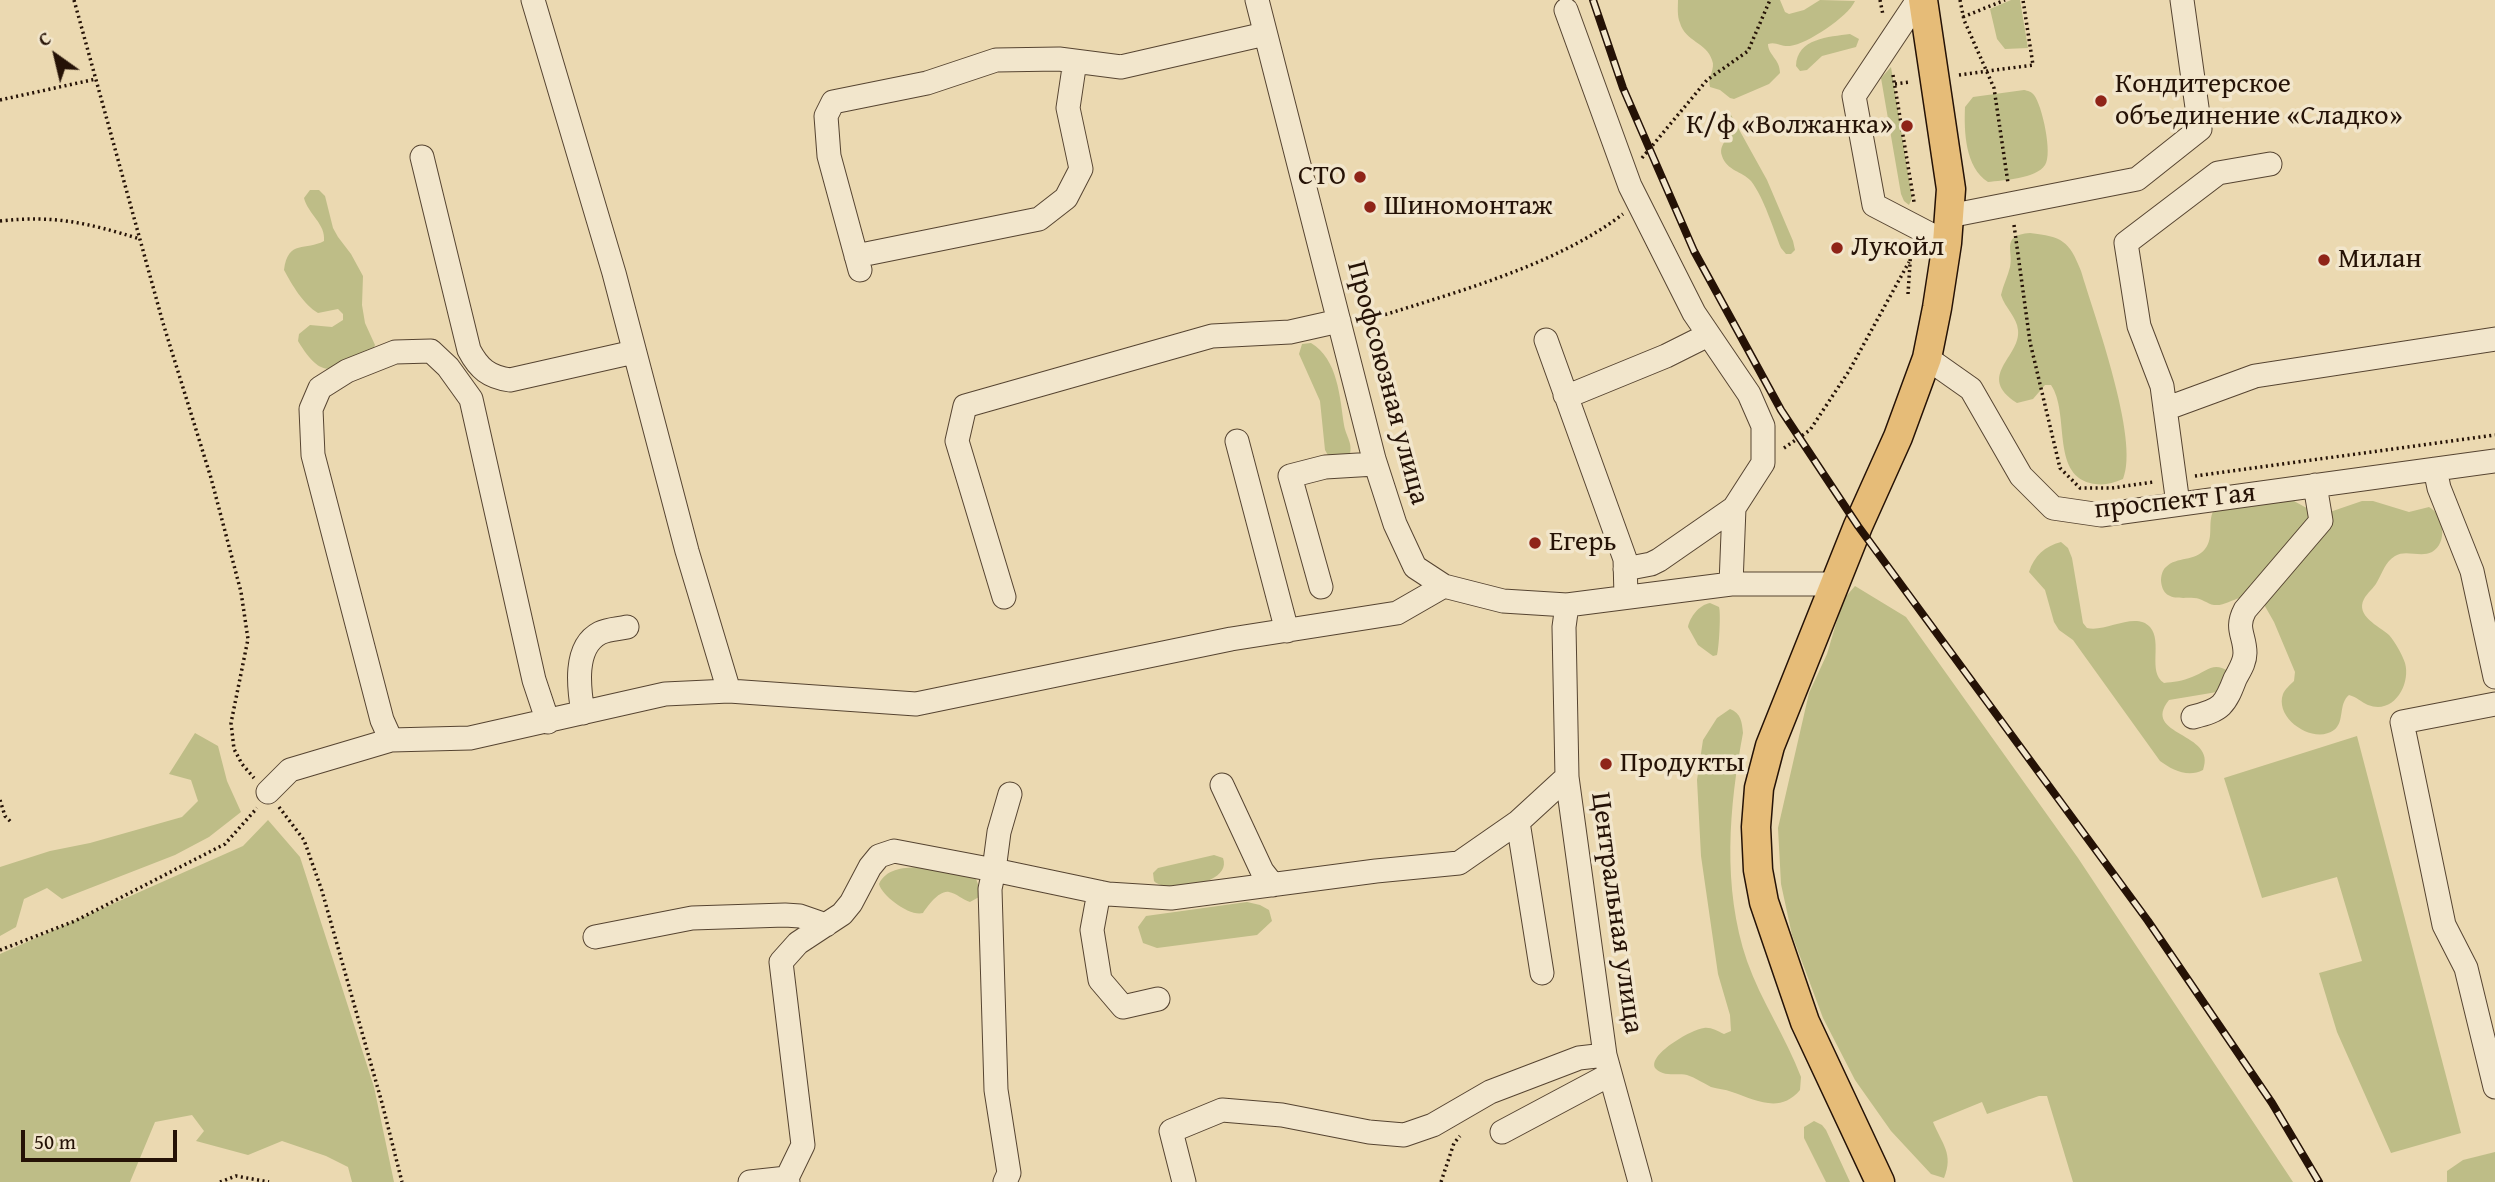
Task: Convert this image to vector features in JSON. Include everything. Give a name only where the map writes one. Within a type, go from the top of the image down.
[{"type":"main road","points":[[1880,1182],[1805,1022],[1764,902],[1758,870],[1756,827],[1759,788],[1770,746],[1834,584],[1898,437],[1927,358],[1948,229],[1949,168],[1922,6]]},
{"type":"street","points":[[533,0],[614,273],[687,551],[729,691]]},
{"type":"street","name":"Профсоюзная улица","points":[[1257,0],[1375,464],[1395,524],[1415,567],[1444,586],[1503,601],[1567,605],[1731,584],[1834,584]]},
{"type":"street","points":[[1922,6],[1888,45],[1854,96],[1874,205],[1913,226],[1948,229],[2137,179],[2200,129],[2182,0]]},
{"type":"street","points":[[1566,10],[1634,194],[1694,313],[1749,394],[1763,426],[1763,463],[1734,508],[1659,560],[1625,569]]},
{"type":"street","points":[[1075,61],[1068,108],[1081,169],[1066,198],[1039,219],[858,263],[829,156],[826,116],[833,102],[928,83],[996,60],[1059,59],[1075,61],[1121,67],[1265,34]]},
{"type":"street","points":[[422,157],[469,350],[482,371],[495,378],[510,380],[634,352]]},
{"type":"street","points":[[2178,504],[2162,386],[2139,326],[2126,243],[2218,173],[2270,164]]},
{"type":"street","points":[[1004,597],[957,441],[965,406],[1212,336],[1290,332],[1340,325]]},
{"type":"street","points":[[1565,395],[1666,356],[1708,335]]},
{"type":"street","points":[[2165,409],[2255,376],[2495,339]]},
{"type":"street","points":[[1546,340],[1625,559],[1626,597]]},
{"type":"street","points":[[391,740],[382,720],[313,455],[311,409],[320,388],[347,371],[395,352],[431,351],[448,367],[471,399],[534,680],[548,722]]},
{"type":"street","name":"проспект Гая","points":[[1927,358],[1971,389],[2021,475],[2053,508],[2101,514],[2495,461]]},
{"type":"street","points":[[1237,441],[1287,631]]},
{"type":"street","points":[[1321,587],[1290,476],[1325,467],[1375,464]]},
{"type":"street","points":[[2435,469],[2439,488],[2472,571],[2491,635],[2495,677]]},
{"type":"street","points":[[2193,717],[2209,713],[2231,695],[2245,652],[2240,620],[2245,610],[2321,521],[2315,485]]},
{"type":"street","points":[[1731,584],[1734,508]]},
{"type":"street","points":[[268,792],[290,770],[391,740],[470,738],[664,694],[729,691],[916,704],[1231,639],[1397,614],[1444,586]]},
{"type":"street","name":"Центральная улица","points":[[1567,605],[1564,627],[1567,778],[1607,1065],[1640,1182]]},
{"type":"street","points":[[583,713],[579,674],[586,645],[603,631],[627,627]]},
{"type":"street","points":[[2495,704],[2402,722],[2444,925],[2466,968],[2495,1087]]},
{"type":"street","points":[[750,1182],[788,1180],[803,1145],[781,962],[798,943],[842,914],[851,904],[870,867],[879,856],[894,851],[1099,892],[1171,898],[1459,863],[1518,822],[1567,778]]},
{"type":"street","points":[[1222,785],[1262,871],[1273,884]]},
{"type":"street","points":[[1005,1182],[1009,1173],[996,1076],[990,889],[999,832],[1010,794]]},
{"type":"street","points":[[1518,822],[1542,973]]},
{"type":"street","points":[[1099,892],[1092,930],[1100,980],[1123,1007],[1158,999]]},
{"type":"street","points":[[595,937],[692,918],[785,915],[800,916],[826,925]]},
{"type":"street","points":[[1184,1182],[1171,1131],[1222,1110],[1282,1115],[1369,1132],[1404,1135],[1433,1125],[1490,1092],[1579,1058],[1607,1065]]},
{"type":"street","points":[[1502,1132],[1607,1065]]},
{"type":"path","points":[[74,0],[140,239],[211,478],[240,592],[248,639],[231,723],[234,748],[242,764],[268,792],[304,840],[318,879],[402,1182]]},
{"type":"path","points":[[1340,325],[1529,265],[1609,225],[1634,194],[1642,158],[1707,80],[1748,51],[1770,0]]},
{"type":"path","points":[[1881,0],[1915,203],[1908,294]]},
{"type":"path","points":[[1963,18],[2006,0]]},
{"type":"path","points":[[1986,71],[2033,65],[2023,0]]},
{"type":"path","points":[[0,100],[96,79]]},
{"type":"path","points":[[0,221],[35,217],[66,219],[140,239]]},
{"type":"path","points":[[1763,463],[1810,429],[1854,362],[1910,260]]},
{"type":"path","points":[[0,950],[75,921],[225,844],[268,792]]},
{"type":"path","points":[[0,800],[5,816],[12,822]]},
{"type":"path","points":[[220,1182],[236,1175],[269,1182]]},
{"type":"shaded area","points":[[1678,0],[1780,0],[1785,12],[1789,14],[1804,10],[1820,0],[1855,1],[1836,22],[1806,40],[1790,46],[1768,44],[1780,73],[1769,84],[1734,99],[1710,87],[1712,60],[1706,50],[1683,29],[1678,17]]},
{"type":"shaded area","points":[[2011,0],[2020,0],[2028,48],[2005,49],[1997,39],[1990,9]]},
{"type":"shaded area","points":[[1850,34],[1859,39],[1856,47],[1822,56],[1807,70],[1800,71],[1796,66],[1798,57],[1808,44],[1824,38]]},
{"type":"shaded area","points":[[1891,67],[1912,198],[1909,205],[1901,194],[1881,78]]},
{"type":"shaded area","points":[[2024,90],[2034,95],[2043,119],[2048,151],[2045,165],[2041,170],[2027,176],[1988,182],[1980,175],[1970,158],[1965,107],[1973,97]]},
{"type":"shaded area","points":[[1725,110],[1731,115],[1767,180],[1793,241],[1795,250],[1791,254],[1786,254],[1781,248],[1764,204],[1751,181],[1724,161],[1721,153],[1728,136],[1719,115]]},
{"type":"shaded area","points":[[310,190],[319,190],[325,196],[333,228],[363,276],[362,305],[365,323],[375,345],[373,350],[331,369],[323,368],[307,355],[298,341],[299,334],[310,325],[332,327],[343,320],[343,314],[338,309],[318,313],[299,294],[284,270],[289,254],[294,250],[324,241],[320,224],[304,198]]},
{"type":"shaded area","points":[[2030,233],[2050,236],[2063,242],[2068,246],[2081,271],[2121,408],[2127,461],[2123,479],[2119,481],[2090,483],[2078,477],[2070,467],[2063,441],[2057,397],[2051,385],[2045,385],[2033,399],[2017,403],[2005,393],[2000,384],[2003,366],[2017,340],[2018,330],[2001,295],[2010,267],[2010,245],[2015,237]]},
{"type":"shaded area","points":[[1311,343],[1327,359],[1336,380],[1350,444],[1349,457],[1329,457],[1325,450],[1320,401],[1299,354],[1302,344]]},
{"type":"shaded area","points":[[2276,499],[2294,501],[2312,511],[2327,513],[2362,501],[2373,501],[2409,512],[2429,507],[2441,522],[2442,536],[2437,548],[2427,554],[2404,553],[2392,558],[2362,605],[2365,615],[2389,635],[2402,656],[2406,671],[2403,688],[2393,702],[2386,706],[2368,705],[2349,695],[2337,727],[2326,734],[2307,732],[2298,727],[2284,712],[2283,694],[2294,681],[2295,672],[2262,601],[2240,598],[2214,605],[2197,598],[2173,597],[2162,588],[2161,581],[2166,567],[2175,561],[2196,556],[2205,549],[2210,539],[2211,518],[2215,508]]},
{"type":"shaded area","points":[[2061,542],[2068,548],[2072,558],[2083,623],[2087,628],[2102,628],[2136,621],[2150,627],[2154,633],[2156,672],[2164,683],[2185,679],[2214,667],[2228,671],[2217,692],[2169,700],[2163,712],[2164,721],[2171,728],[2200,748],[2205,758],[2203,770],[2180,772],[2160,761],[2073,640],[2059,630],[2054,622],[2045,590],[2029,572],[2041,552]]},
{"type":"shaded area","points":[[1855,586],[1906,617],[2078,858],[2293,1182],[2073,1182],[2047,1096],[2039,1096],[1987,1114],[1982,1102],[1933,1122],[1947,1156],[1944,1178],[1931,1174],[1891,1131],[1855,1080],[1823,1018],[1792,935],[1781,884],[1778,828],[1809,693],[1827,654],[1843,600]]},
{"type":"shaded area","points":[[1710,603],[1719,607],[1720,611],[1718,651],[1717,655],[1713,656],[1698,645],[1688,627],[1696,612]]},
{"type":"shaded area","points":[[1730,709],[1739,715],[1743,733],[1734,789],[1730,847],[1734,905],[1747,961],[1801,1077],[1800,1090],[1784,1102],[1767,1103],[1711,1087],[1687,1075],[1663,1073],[1656,1069],[1654,1064],[1657,1057],[1671,1044],[1698,1030],[1709,1028],[1724,1034],[1731,1031],[1730,1015],[1718,974],[1701,856],[1697,780],[1703,740],[1717,718]]},
{"type":"shaded area","points":[[195,733],[218,746],[227,781],[241,812],[209,837],[175,855],[62,899],[47,888],[24,899],[16,927],[0,936],[0,867],[50,851],[90,843],[182,817],[198,801],[191,780],[169,774]]},
{"type":"shaded area","points":[[2357,736],[2461,1133],[2391,1153],[2337,1032],[2319,973],[2362,961],[2337,877],[2262,898],[2224,778]]},
{"type":"shaded area","points":[[268,820],[300,857],[374,1087],[394,1182],[352,1182],[348,1167],[326,1156],[282,1141],[248,1155],[196,1141],[204,1131],[192,1115],[155,1122],[130,1182],[0,1182],[0,954],[243,846]]},
{"type":"shaded area","points":[[1214,855],[1223,858],[1223,867],[1218,875],[1208,881],[1171,887],[1154,881],[1153,873],[1158,868]]},
{"type":"shaded area","points":[[917,867],[975,876],[979,897],[970,902],[945,892],[934,899],[923,913],[904,909],[885,894],[879,884],[890,872]]},
{"type":"shaded area","points":[[1247,902],[1269,910],[1272,921],[1257,935],[1157,948],[1143,943],[1138,927],[1146,916]]},
{"type":"shaded area","points":[[1814,1121],[1826,1130],[1850,1182],[1826,1182],[1804,1138],[1804,1127]]},
{"type":"shaded area","points":[[2495,1152],[2495,1182],[2447,1182],[2447,1171],[2463,1160]]},
{"type":"railway","points":[[1593,0],[1623,88],[1694,251],[1781,410],[1858,526],[2148,921],[2272,1103],[2319,1182]]},
{"type":"place","name":"Кондитерское объединение «Сладко»","points":[[2101,101]]},
{"type":"place","name":"К/ф «Волжанка»","points":[[1907,126]]},
{"type":"place","name":"СТО","points":[[1360,177]]},
{"type":"place","name":"Шиномонтаж","points":[[1370,207]]},
{"type":"place","name":"Лукойл","points":[[1837,248]]},
{"type":"place","name":"Милан","points":[[2324,260]]},
{"type":"place","name":"Егерь","points":[[1535,543]]},
{"type":"place","name":"Продукты","points":[[1606,764]]}]
